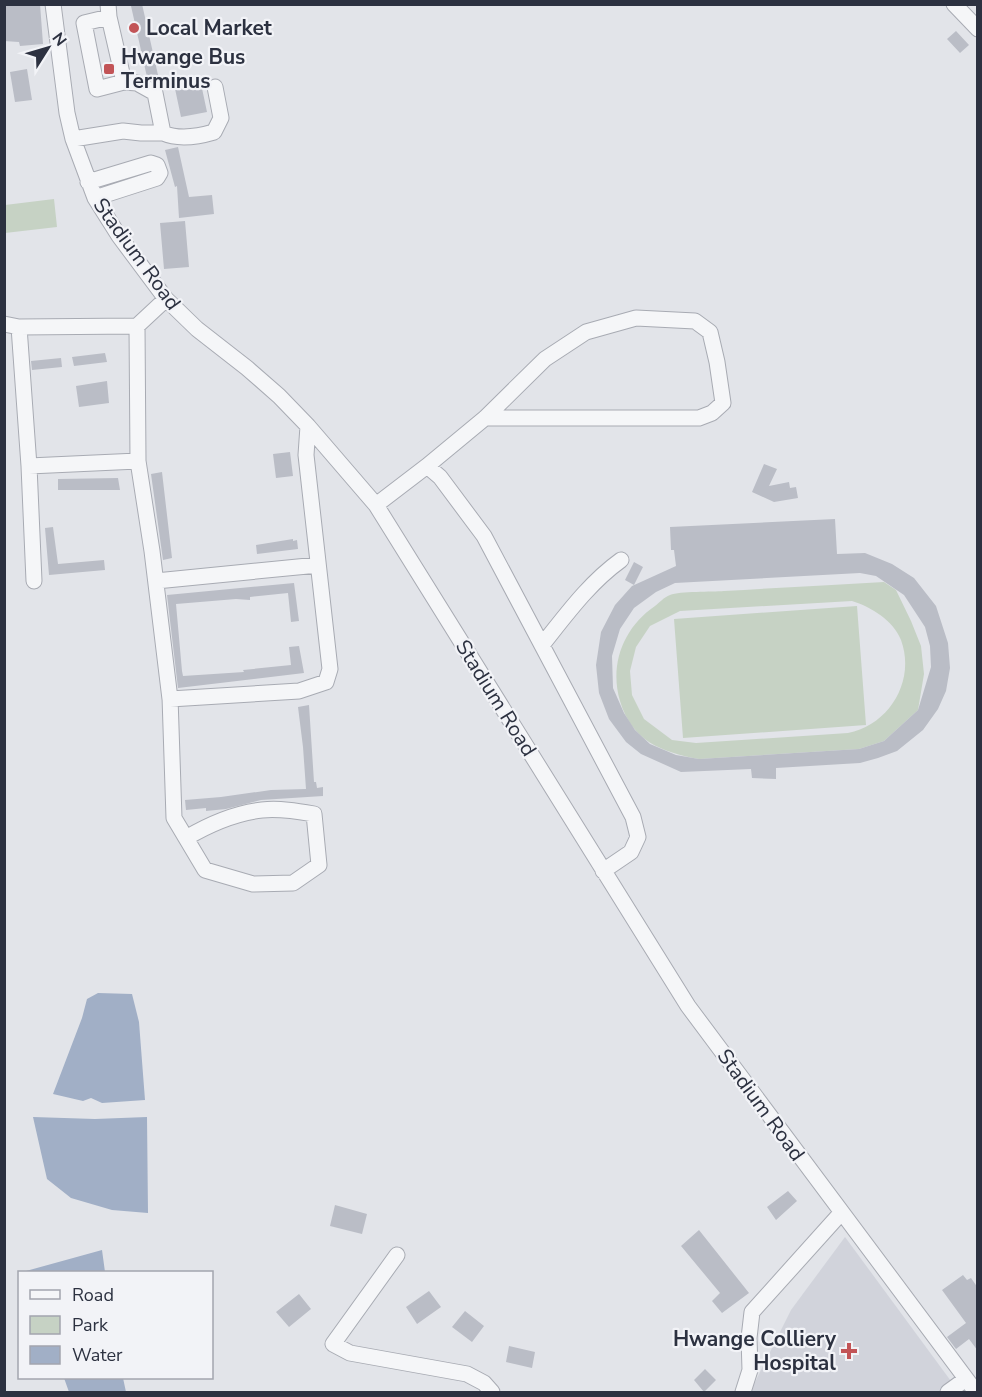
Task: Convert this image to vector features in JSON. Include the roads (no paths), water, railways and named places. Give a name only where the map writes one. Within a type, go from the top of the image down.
[{"type":"street","name":"Stadium Road","points":[[53,4],[66,113],[73,139],[94,198],[119,236],[166,299],[197,330],[247,368],[308,426],[376,505],[688,1006],[976,1392]]},
{"type":"street","points":[[954,4],[978,28]]},
{"type":"street","points":[[124,82],[109,11],[84,22],[97,89],[124,82],[137,83],[155,93],[163,133]]},
{"type":"street","points":[[73,139],[123,131],[141,134],[163,133],[174,138],[201,136],[214,132],[222,118],[215,87]]},
{"type":"street","points":[[88,182],[151,163],[157,165],[160,174],[157,178],[94,198]]},
{"type":"street","points":[[34,581],[29,466],[12,326],[137,326],[166,299]]},
{"type":"street","points":[[376,505],[484,418],[545,359],[586,332],[636,318],[694,321],[710,332],[723,403],[712,413],[699,418],[484,418]]},
{"type":"street","points":[[137,326],[138,461],[170,697],[174,818],[205,870],[254,884],[293,883],[318,865],[314,814],[290,810],[262,810],[204,827],[186,838]]},
{"type":"street","points":[[170,697],[170,699],[299,691],[326,682],[330,669],[306,455],[308,426]]},
{"type":"street","points":[[29,466],[138,461]]},
{"type":"street","points":[[427,466],[440,477],[484,536],[633,817],[638,837],[631,852],[603,871]]},
{"type":"street","points":[[542,645],[578,600],[621,560]]},
{"type":"street","points":[[156,581],[318,565]]},
{"type":"street","points":[[743,1392],[750,1370],[749,1338],[752,1312],[841,1213]]},
{"type":"street","points":[[397,1255],[333,1344],[350,1353],[467,1374],[484,1383],[492,1392]]},
{"type":"street","points":[[948,1392],[966,1379]]},
{"type":"water","points":[[98,993],[132,994],[139,1022],[145,1100],[102,1103],[91,1098],[83,1101],[53,1094],[87,999]]},
{"type":"water","points":[[33,1117],[95,1119],[147,1117],[148,1213],[112,1210],[71,1198],[47,1179]]},
{"type":"water","points":[[102,1250],[105,1271],[26,1271]]},
{"type":"water","points":[[64,1379],[123,1379],[126,1392],[69,1392]]},
{"type":"place","name":"Local Market","points":[[134,28]]},
{"type":"place","name":"Hwange Bus Terminus","points":[[109,69]]},
{"type":"place","name":"Hwange Colliery Hospital","points":[[849,1351]]}]
